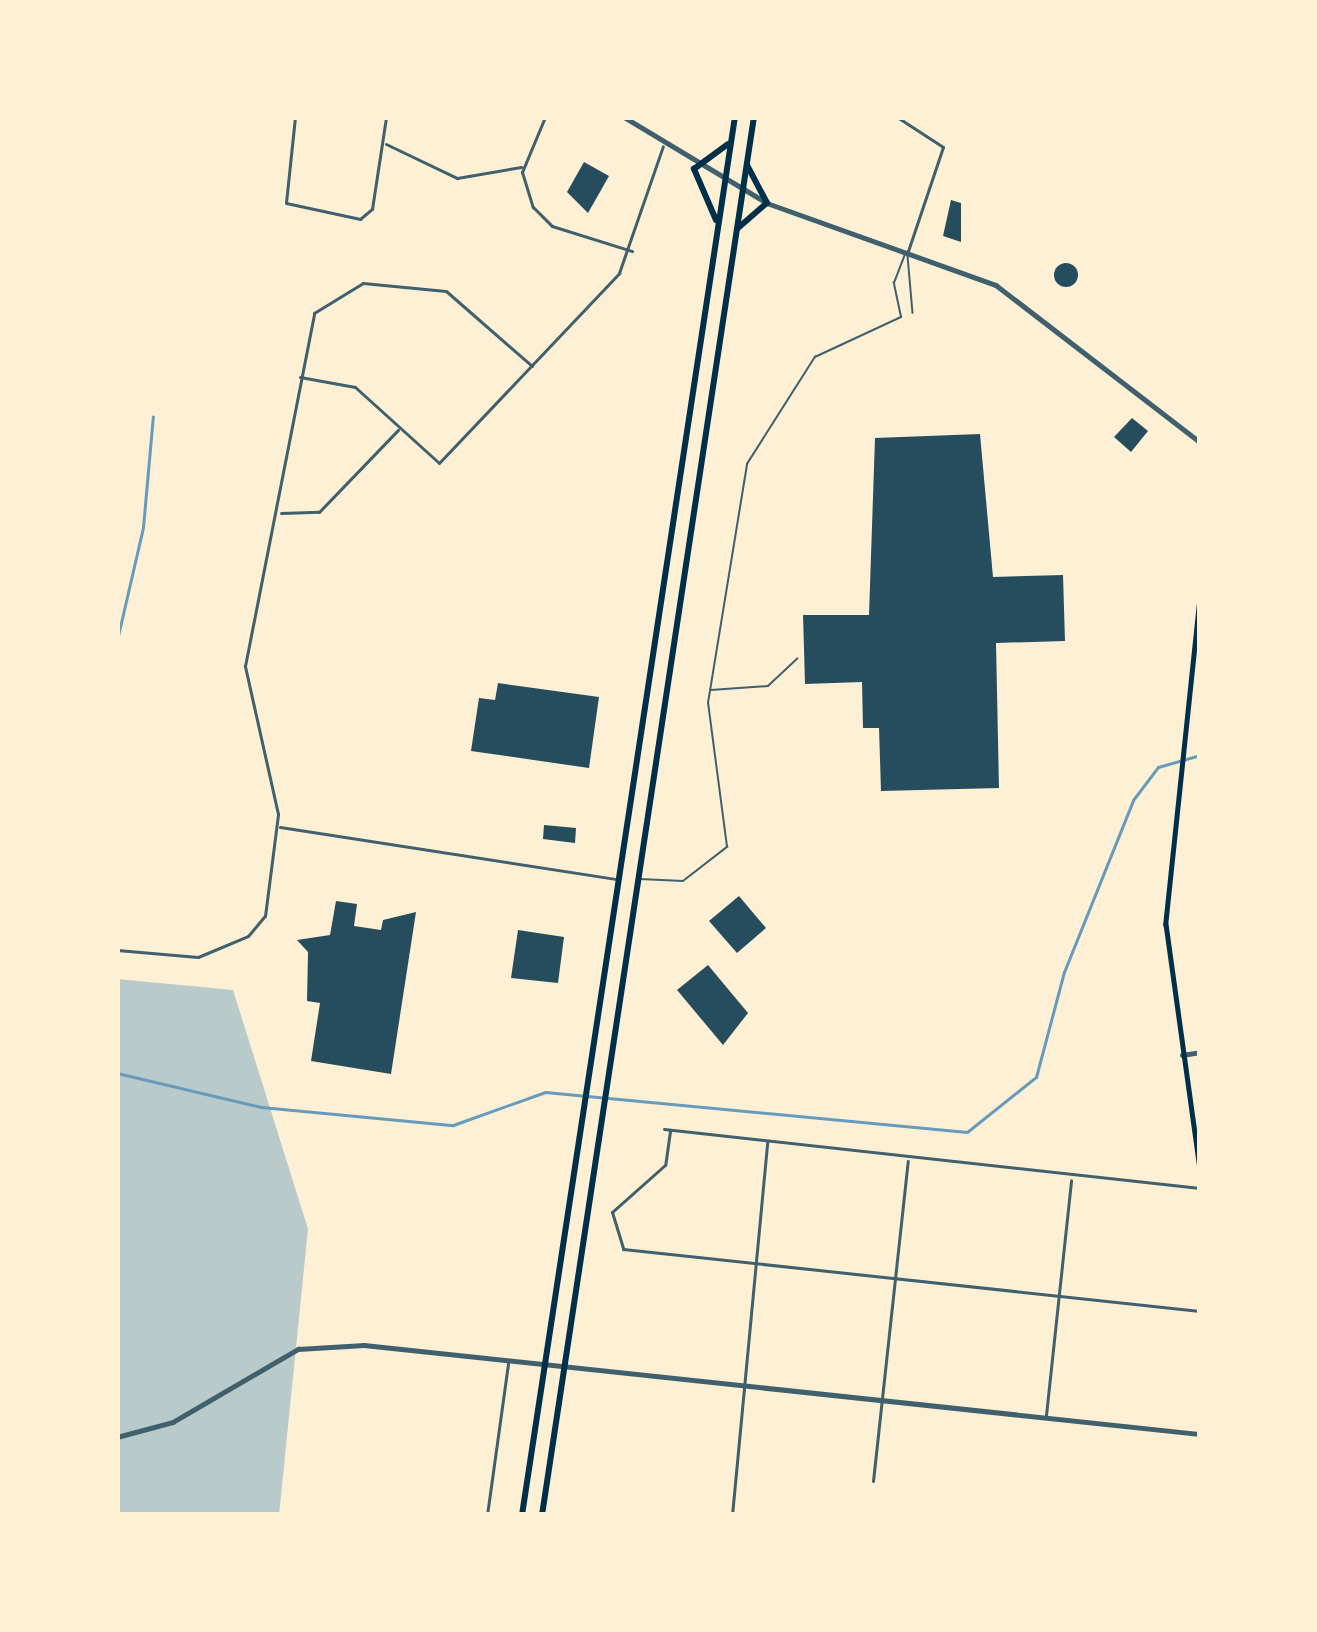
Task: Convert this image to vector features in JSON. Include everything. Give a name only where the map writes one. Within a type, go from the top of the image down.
[{"type":"main road","points":[[522,1515],[735,117]]},
{"type":"main road","points":[[542,1515],[754,117]]},
{"type":"main road","points":[[716,227],[694,169],[721,156],[732,135]]},
{"type":"main road","points":[[735,231],[767,203],[746,164]]},
{"type":"main road","points":[[1200,598],[1179,724],[1166,946],[1200,1168]]},
{"type":"street","points":[[295,117],[283,194],[292,207],[366,216],[386,117]]},
{"type":"street","points":[[544,117],[523,167],[544,221],[632,251]]},
{"type":"street","points":[[623,117],[694,169],[725,184],[908,252],[1031,306],[1200,442]]},
{"type":"street","points":[[897,117],[943,147],[908,252]]},
{"type":"street","points":[[383,143],[457,178],[523,167]]},
{"type":"street","points":[[299,377],[351,385],[439,463],[632,251],[663,146]]},
{"type":"street","points":[[117,950],[190,958],[248,937],[265,916],[278,827],[245,675],[314,313],[363,283],[452,293],[532,366]]},
{"type":"street","points":[[279,513],[319,512],[400,428]]},
{"type":"street","points":[[278,827],[618,879]]},
{"type":"street","points":[[1181,1055],[1200,1052]]},
{"type":"street","points":[[1200,1188],[667,1130],[665,1165],[612,1212],[614,1242],[753,1264],[1200,1311]]},
{"type":"street","points":[[732,1515],[740,1388],[767,1142]]},
{"type":"street","points":[[873,1481],[909,1158]]},
{"type":"street","points":[[1045,1417],[1071,1177]]},
{"type":"street","points":[[117,1437],[173,1422],[298,1349],[508,1361],[1200,1434]]},
{"type":"street","points":[[487,1515],[508,1361]]},
{"type":"lane","points":[[908,252],[913,313]]},
{"type":"lane","points":[[618,879],[683,881],[725,850],[727,828],[710,691],[752,453],[815,357],[901,317],[893,283],[908,252]]},
{"type":"lane","points":[[710,691],[768,686],[797,659]]},
{"type":"shaded area","points":[[117,979],[233,990],[308,1229],[279,1515],[117,1515]]},
{"type":"building","points":[[584,162],[609,176],[588,213],[567,192]]},
{"type":"building","points":[[951,200],[961,203],[961,242],[943,236]]},
{"type":"building","points":[[1066,263],[1075,266],[1075,284],[1066,287],[1057,284],[1054,275],[1057,266]]},
{"type":"building","points":[[1132,418],[1148,431],[1131,452],[1114,437]]},
{"type":"building","points":[[980,434],[993,577],[1063,575],[1065,641],[996,643],[999,788],[881,791],[879,728],[863,728],[862,682],[805,684],[803,615],[869,615],[875,438]]},
{"type":"building","points":[[498,683],[599,697],[589,768],[471,751],[479,698],[495,700]]},
{"type":"building","points":[[544,825],[576,828],[575,843],[543,839]]},
{"type":"building","points":[[739,896],[766,928],[737,953],[709,921]]},
{"type":"building","points":[[336,901],[357,904],[354,926],[381,930],[383,920],[416,912],[391,1074],[311,1061],[320,1003],[307,1001],[308,952],[297,940],[330,935]]},
{"type":"building","points":[[518,930],[564,937],[558,983],[511,978]]},
{"type":"building","points":[[708,965],[748,1013],[723,1045],[677,990]]},
{"type":"waterway","points":[[117,640],[143,527],[153,416]]},
{"type":"waterway","points":[[117,643],[117,671]]},
{"type":"waterway","points":[[117,1073],[261,1107],[453,1125],[545,1092],[967,1132],[1036,1077],[1064,972],[1133,800],[1158,767],[1200,755]]}]
